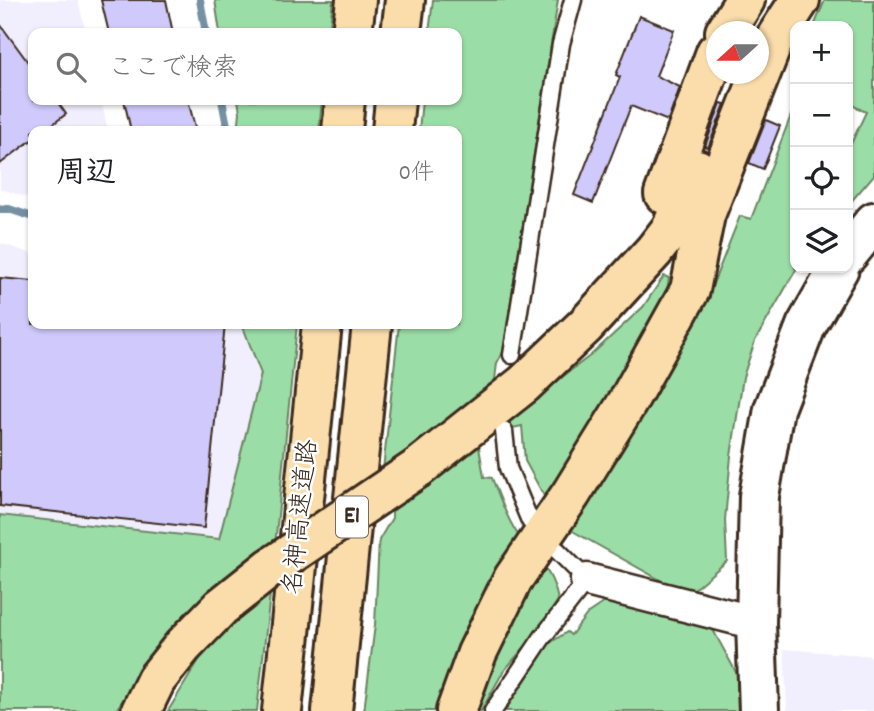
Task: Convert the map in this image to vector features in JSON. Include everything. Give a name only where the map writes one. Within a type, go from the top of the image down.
[{"type":"highway","points":[[352,28],[355,0]]},
{"type":"highway","points":[[402,28],[405,0]]},
{"type":"highway","points":[[732,21],[745,0]]},
{"type":"highway","points":[[750,21],[754,0]]},
{"type":"highway","points":[[690,290],[705,215],[773,41],[800,0]]},
{"type":"highway","points":[[802,21],[808,0]]},
{"type":"highway","points":[[456,711],[477,653],[513,579],[571,494],[627,403],[728,217],[790,55]]},
{"type":"highway","points":[[630,277],[664,195],[706,80]]},
{"type":"highway","points":[[141,711],[156,680],[183,646],[221,607],[270,568],[418,468],[524,384],[585,326],[671,229],[729,84]]},
{"type":"highway","points":[[342,126],[345,105]]},
{"type":"highway","points":[[392,126],[395,105]]},
{"type":"highway","name":"名神高速道路","points":[[282,711],[321,329]]},
{"type":"highway","name":"名神高速道路","points":[[332,711],[371,329]]},
{"type":"street","points":[[853,248],[874,222]]},
{"type":"street","points":[[759,711],[756,623],[759,496],[774,409],[806,326],[836,273]]},
{"type":"street","points":[[587,580],[756,623]]},
{"type":"lane","points":[[512,355],[561,44],[573,0]]},
{"type":"lane","points":[[504,431],[508,468],[530,521]]},
{"type":"lane","points":[[493,711],[542,638],[587,580],[557,550]]},
{"type":"shaded area","points":[[0,0],[78,0],[85,28],[28,28],[28,105],[102,105],[107,126],[28,126],[28,197],[0,189]]},
{"type":"shaded area","points":[[0,243],[28,252],[28,329],[244,329],[261,374],[220,539],[0,515]]},
{"type":"shaded area","points":[[784,649],[874,656],[874,711],[787,711]]},
{"type":"green space","points":[[215,0],[333,0],[330,28],[219,28]]},
{"type":"green space","points":[[433,0],[558,0],[503,352],[497,363],[494,388],[383,470],[398,329],[462,329],[462,126],[419,126],[422,105],[462,105],[462,28],[430,28]]},
{"type":"green space","points":[[825,0],[874,0],[874,175],[853,199],[853,139],[866,112],[853,106],[853,21],[816,21]]},
{"type":"green space","points":[[239,105],[322,105],[319,126],[239,126]]},
{"type":"green space","points":[[790,118],[790,273],[794,273],[755,341],[743,377],[725,520],[727,561],[693,590],[671,586],[569,529],[666,371],[711,289],[740,216],[751,219]]},
{"type":"green space","points":[[664,276],[669,278],[667,290],[626,370],[579,449],[544,496],[525,461],[522,426],[489,433],[591,355],[643,307]]},
{"type":"green space","points":[[244,329],[297,329],[275,545],[178,621],[115,711],[0,711],[0,515],[219,539],[261,374]]},
{"type":"green space","points":[[479,447],[484,477],[492,478],[512,525],[544,566],[558,600],[540,629],[503,672],[481,711],[364,711],[375,625],[379,540],[392,518],[392,507]]},
{"type":"green space","points":[[270,594],[257,711],[168,711],[199,660],[231,623]]},
{"type":"green space","points":[[603,603],[620,603],[711,626],[737,674],[738,711],[505,711],[550,643],[567,632],[571,635],[588,613]]},
{"type":"building","points":[[101,0],[166,0],[172,28],[108,28]]},
{"type":"building","points":[[639,16],[674,30],[656,76],[680,87],[668,121],[631,106],[593,203],[574,195],[620,77],[616,75]]},
{"type":"building","points":[[0,24],[28,62],[28,105],[60,105],[66,114],[50,126],[28,126],[28,143],[0,164]]},
{"type":"building","points":[[721,103],[725,104],[708,148],[705,146]]},
{"type":"building","points":[[125,105],[189,105],[195,126],[130,126]]},
{"type":"building","points":[[766,120],[780,126],[763,169],[749,163]]},
{"type":"building","points":[[0,278],[28,281],[28,329],[224,329],[204,528],[0,506]]},
{"type":"waterway","points":[[200,0],[205,28]]},
{"type":"waterway","points":[[223,105],[227,126]]},
{"type":"waterway","points":[[0,209],[28,215]]}]
